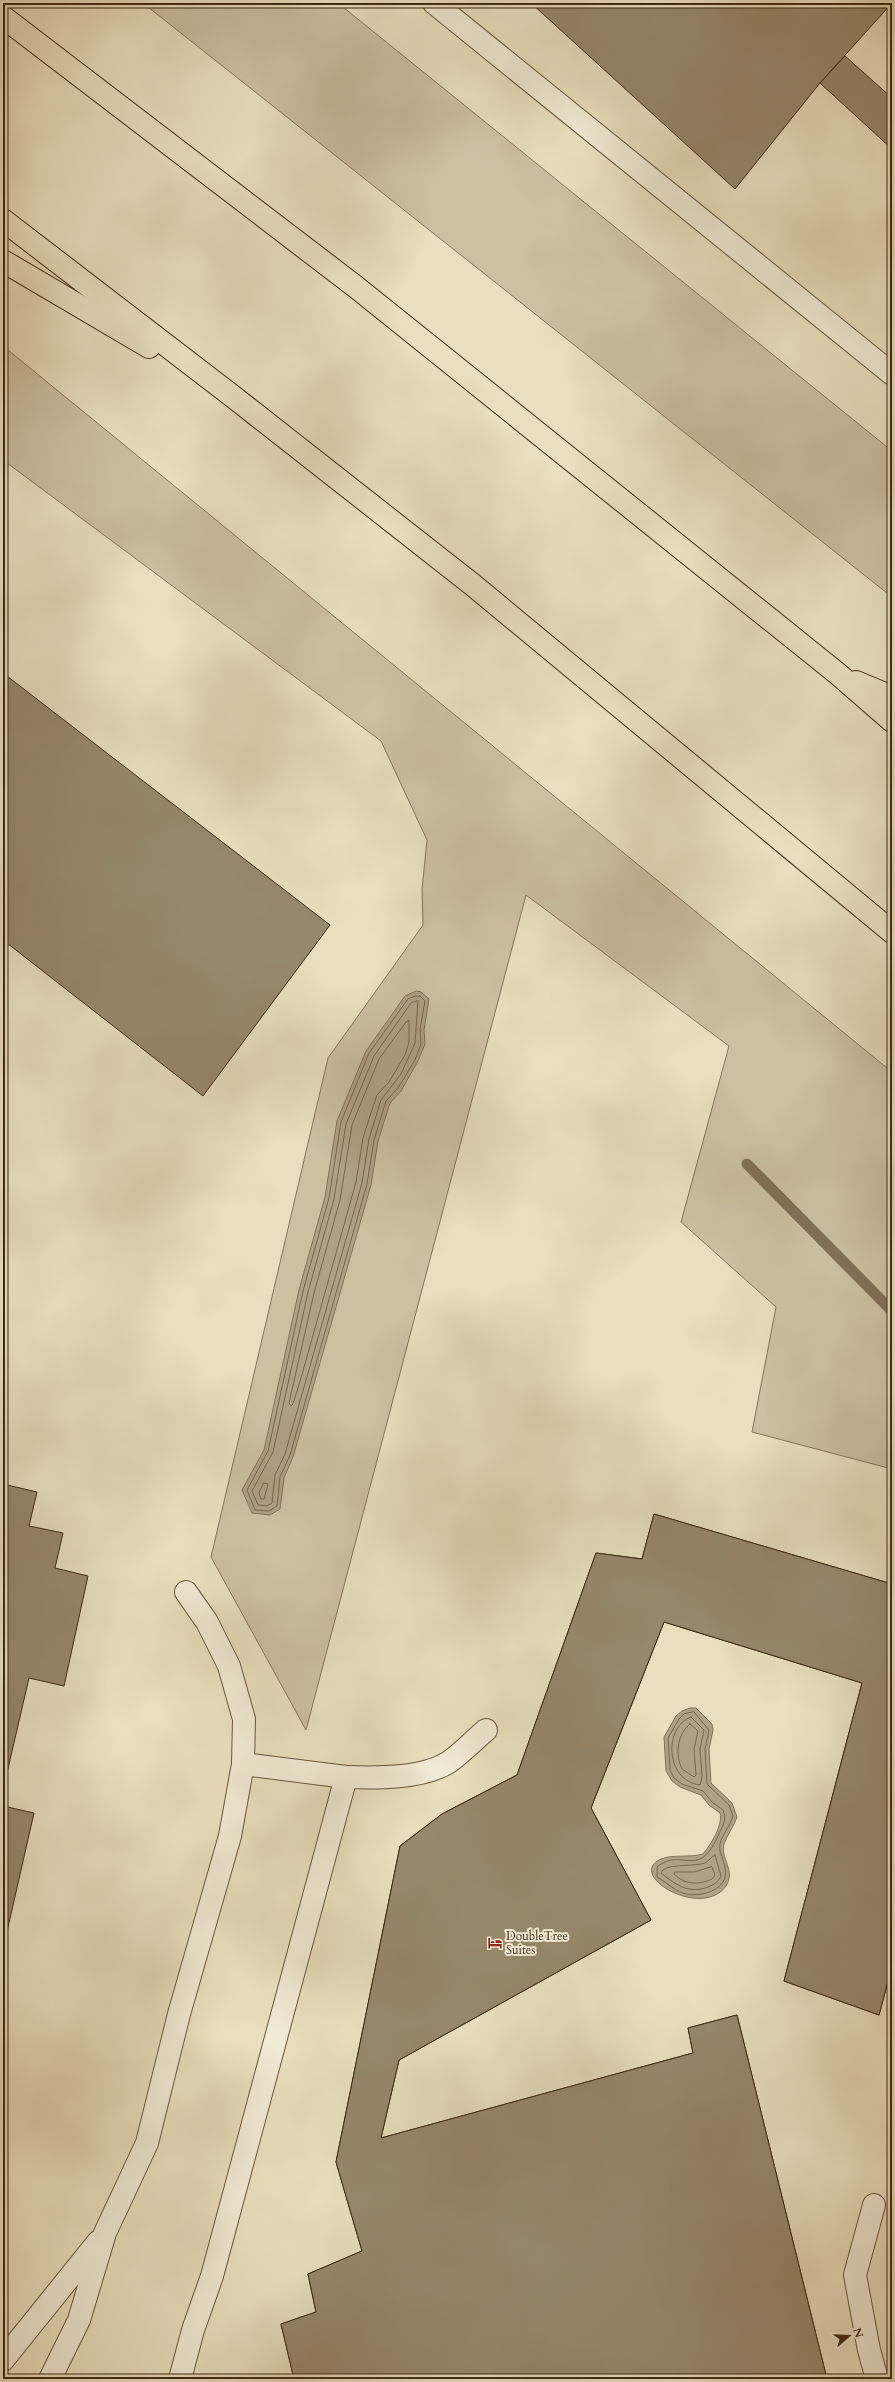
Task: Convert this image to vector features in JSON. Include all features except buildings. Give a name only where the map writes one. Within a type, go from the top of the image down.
[{"type":"highway","points":[[3,17],[356,287],[838,674],[892,720]]},
{"type":"highway","points":[[3,220],[231,395],[473,585],[892,932]]},
{"type":"highway","points":[[3,261],[231,395]]},
{"type":"highway","points":[[838,674],[892,697]]},
{"type":"lane","points":[[434,3],[892,374]]},
{"type":"lane","points":[[50,2379],[80,2320],[105,2233],[147,2143],[180,2014],[230,1836],[243,1764],[244,1719],[229,1666],[207,1622],[186,1592]]},
{"type":"lane","points":[[243,1764],[346,1777],[380,1778],[414,1774],[448,1763],[486,1730]]},
{"type":"lane","points":[[180,2379],[193,2330],[212,2276],[346,1777]]},
{"type":"lane","points":[[874,2205],[855,2275],[869,2350],[877,2379]]},
{"type":"lane","points":[[3,2360],[105,2233]]},
{"type":"shaded area","points":[[143,3],[338,3],[892,451],[892,597]]},
{"type":"shaded area","points":[[3,346],[892,1072],[892,1469],[752,1432],[776,1307],[681,1222],[729,1046],[526,895],[306,1730],[211,1557],[328,1058],[423,925],[422,889],[427,840],[381,741],[3,460]]},
{"type":"water","points":[[416,991],[421,992],[429,999],[424,1030],[425,1044],[418,1061],[401,1091],[390,1103],[378,1141],[371,1185],[293,1457],[284,1478],[280,1509],[270,1515],[252,1513],[242,1490],[264,1450],[299,1290],[325,1197],[337,1121],[366,1051],[405,996]]},
{"type":"water","points":[[690,1708],[696,1708],[712,1724],[713,1730],[709,1749],[711,1783],[732,1803],[737,1817],[723,1849],[729,1870],[729,1880],[726,1886],[715,1895],[701,1898],[685,1897],[659,1884],[653,1875],[652,1866],[661,1859],[703,1854],[713,1840],[720,1823],[720,1813],[709,1805],[701,1795],[680,1787],[672,1781],[666,1771],[664,1737],[676,1716],[682,1711]]},
{"type":"waterway","points":[[747,1164],[892,1311]]},
{"type":"place","name":"DoubleTree Suites","points":[[495,1943]]}]
